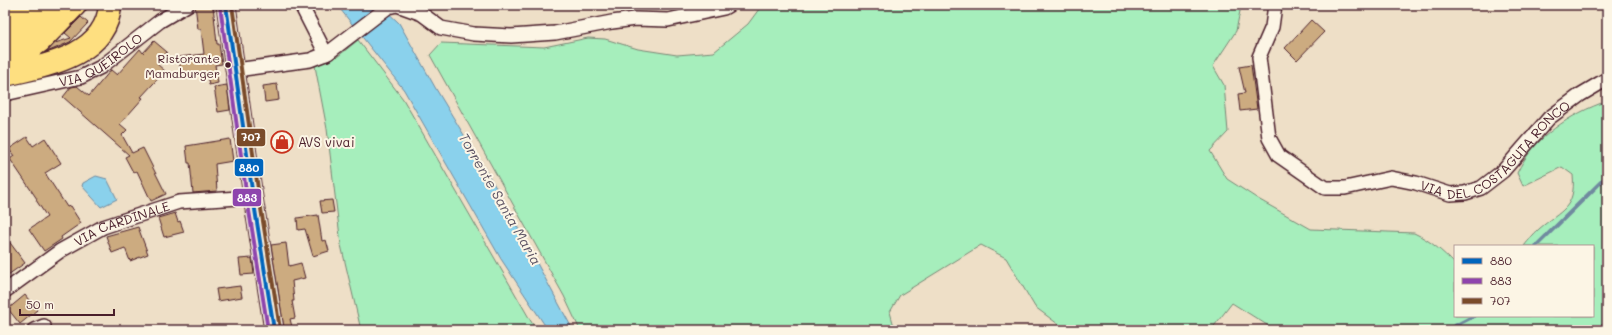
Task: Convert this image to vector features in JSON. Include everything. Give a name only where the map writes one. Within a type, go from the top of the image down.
[{"type":"highway","points":[[5,40],[9,22],[18,5]]},
{"type":"highway","points":[[5,40],[33,5]]},
{"type":"highway","points":[[5,46],[45,5]]},
{"type":"highway","points":[[5,60],[62,5]]},
{"type":"highway","points":[[5,67],[39,42],[75,5]]},
{"type":"highway","points":[[5,74],[55,63],[75,55],[90,43],[104,28],[110,13],[110,5]]},
{"type":"street","name":"VIA QUEIROLO","points":[[5,94],[81,77],[101,67],[160,21],[187,5]]},
{"type":"street","points":[[226,5],[253,197],[274,330]]},
{"type":"street","points":[[301,5],[326,54]]},
{"type":"street","points":[[236,70],[310,60],[326,54],[388,6],[397,5],[422,14],[442,28],[474,34],[510,36],[555,32],[635,19],[668,20],[724,8],[729,5]]},
{"type":"street","name":"VIA DEL COSTAGUTA RONCO","points":[[1275,5],[1272,27],[1259,57],[1269,138],[1279,156],[1326,188],[1345,188],[1391,178],[1416,183],[1450,194],[1464,193],[1481,188],[1503,171],[1549,118],[1607,79]]},
{"type":"street","name":"VIA CARDINALE","points":[[5,291],[60,251],[103,227],[179,202],[253,197]]},
{"type":"green space","points":[[762,5],[1241,6],[1236,31],[1213,66],[1224,85],[1228,132],[1210,151],[1227,179],[1258,199],[1311,229],[1414,233],[1426,239],[1454,263],[1454,317],[1594,317],[1594,245],[1525,245],[1537,231],[1565,208],[1572,195],[1573,175],[1562,167],[1523,186],[1517,173],[1533,148],[1554,128],[1593,106],[1607,101],[1607,252],[1604,269],[1607,272],[1607,330],[1271,330],[1267,325],[1232,303],[1211,330],[1066,330],[1035,307],[1006,258],[981,245],[900,295],[890,312],[895,330],[580,330],[564,296],[430,55],[441,43],[544,47],[588,38],[605,39],[638,49],[677,55],[714,52],[748,24]]},
{"type":"green space","points":[[358,40],[403,99],[536,330],[361,330],[341,245],[327,129],[315,66],[337,55],[337,57]]},
{"type":"water","name":"Torrente Santa Maria","points":[[337,5],[380,5],[399,23],[436,89],[498,191],[573,330],[548,330],[501,259],[404,90]]},
{"type":"water","points":[[96,176],[107,179],[117,199],[101,207],[82,186],[83,183]]},
{"type":"building","points":[[195,5],[213,5],[217,44],[219,44],[222,64],[215,65],[218,83],[209,85],[206,72],[181,75],[179,57],[204,54],[201,29],[198,29]]},
{"type":"building","points":[[81,17],[88,23],[70,42],[47,52],[55,43],[71,38],[65,33]]},
{"type":"building","points":[[1311,20],[1324,32],[1297,60],[1285,48]]},
{"type":"building","points":[[154,41],[167,52],[157,64],[165,71],[141,97],[143,98],[120,124],[127,130],[122,135],[132,153],[143,148],[166,194],[151,201],[137,171],[133,172],[125,157],[129,155],[63,97],[71,87],[77,86],[89,96],[111,70],[117,75],[140,49],[143,53]]},
{"type":"building","points":[[1251,65],[1257,109],[1240,111],[1238,94],[1245,93],[1239,67]]},
{"type":"building","points":[[277,84],[279,100],[265,102],[263,86]]},
{"type":"building","points":[[227,85],[230,110],[218,112],[214,87]]},
{"type":"building","points":[[27,137],[33,146],[45,138],[61,163],[45,173],[67,207],[70,206],[81,223],[61,237],[62,239],[44,251],[29,229],[47,217],[36,200],[37,199],[10,159],[14,156],[9,149]]},
{"type":"building","points":[[230,139],[233,161],[215,164],[217,191],[193,193],[190,163],[188,163],[186,146]]},
{"type":"building","points":[[332,200],[334,212],[322,213],[320,201]]},
{"type":"building","points":[[175,213],[184,232],[164,237],[158,218]]},
{"type":"building","points":[[318,215],[322,241],[326,240],[329,251],[313,256],[305,229],[298,230],[297,218]]},
{"type":"building","points":[[138,227],[148,254],[130,261],[125,248],[112,253],[106,236]]},
{"type":"building","points":[[5,236],[25,263],[5,277]]},
{"type":"building","points":[[286,243],[289,266],[301,263],[305,278],[292,281],[294,301],[292,301],[295,318],[290,319],[292,327],[284,328],[271,245]]},
{"type":"building","points":[[252,258],[254,274],[241,275],[239,259]]},
{"type":"building","points":[[240,286],[242,297],[218,301],[216,289]]},
{"type":"building","points":[[25,295],[37,310],[20,324],[8,309]]},
{"type":"waterway","points":[[1537,245],[1607,176]]},
{"type":"waterway","points":[[1447,330],[1472,317]]},
{"type":"transit line","name":"880","points":[[226,5],[253,197],[274,330]]},
{"type":"transit line","name":"707","points":[[232,5],[259,196],[280,329]]},
{"type":"transit line","name":"883","points":[[220,6],[247,198],[268,330]]},
{"type":"place","name":"Ristorante Mamaburger","points":[[228,65]]},
{"type":"place","name":"AVS vivai","points":[[282,142]]}]
